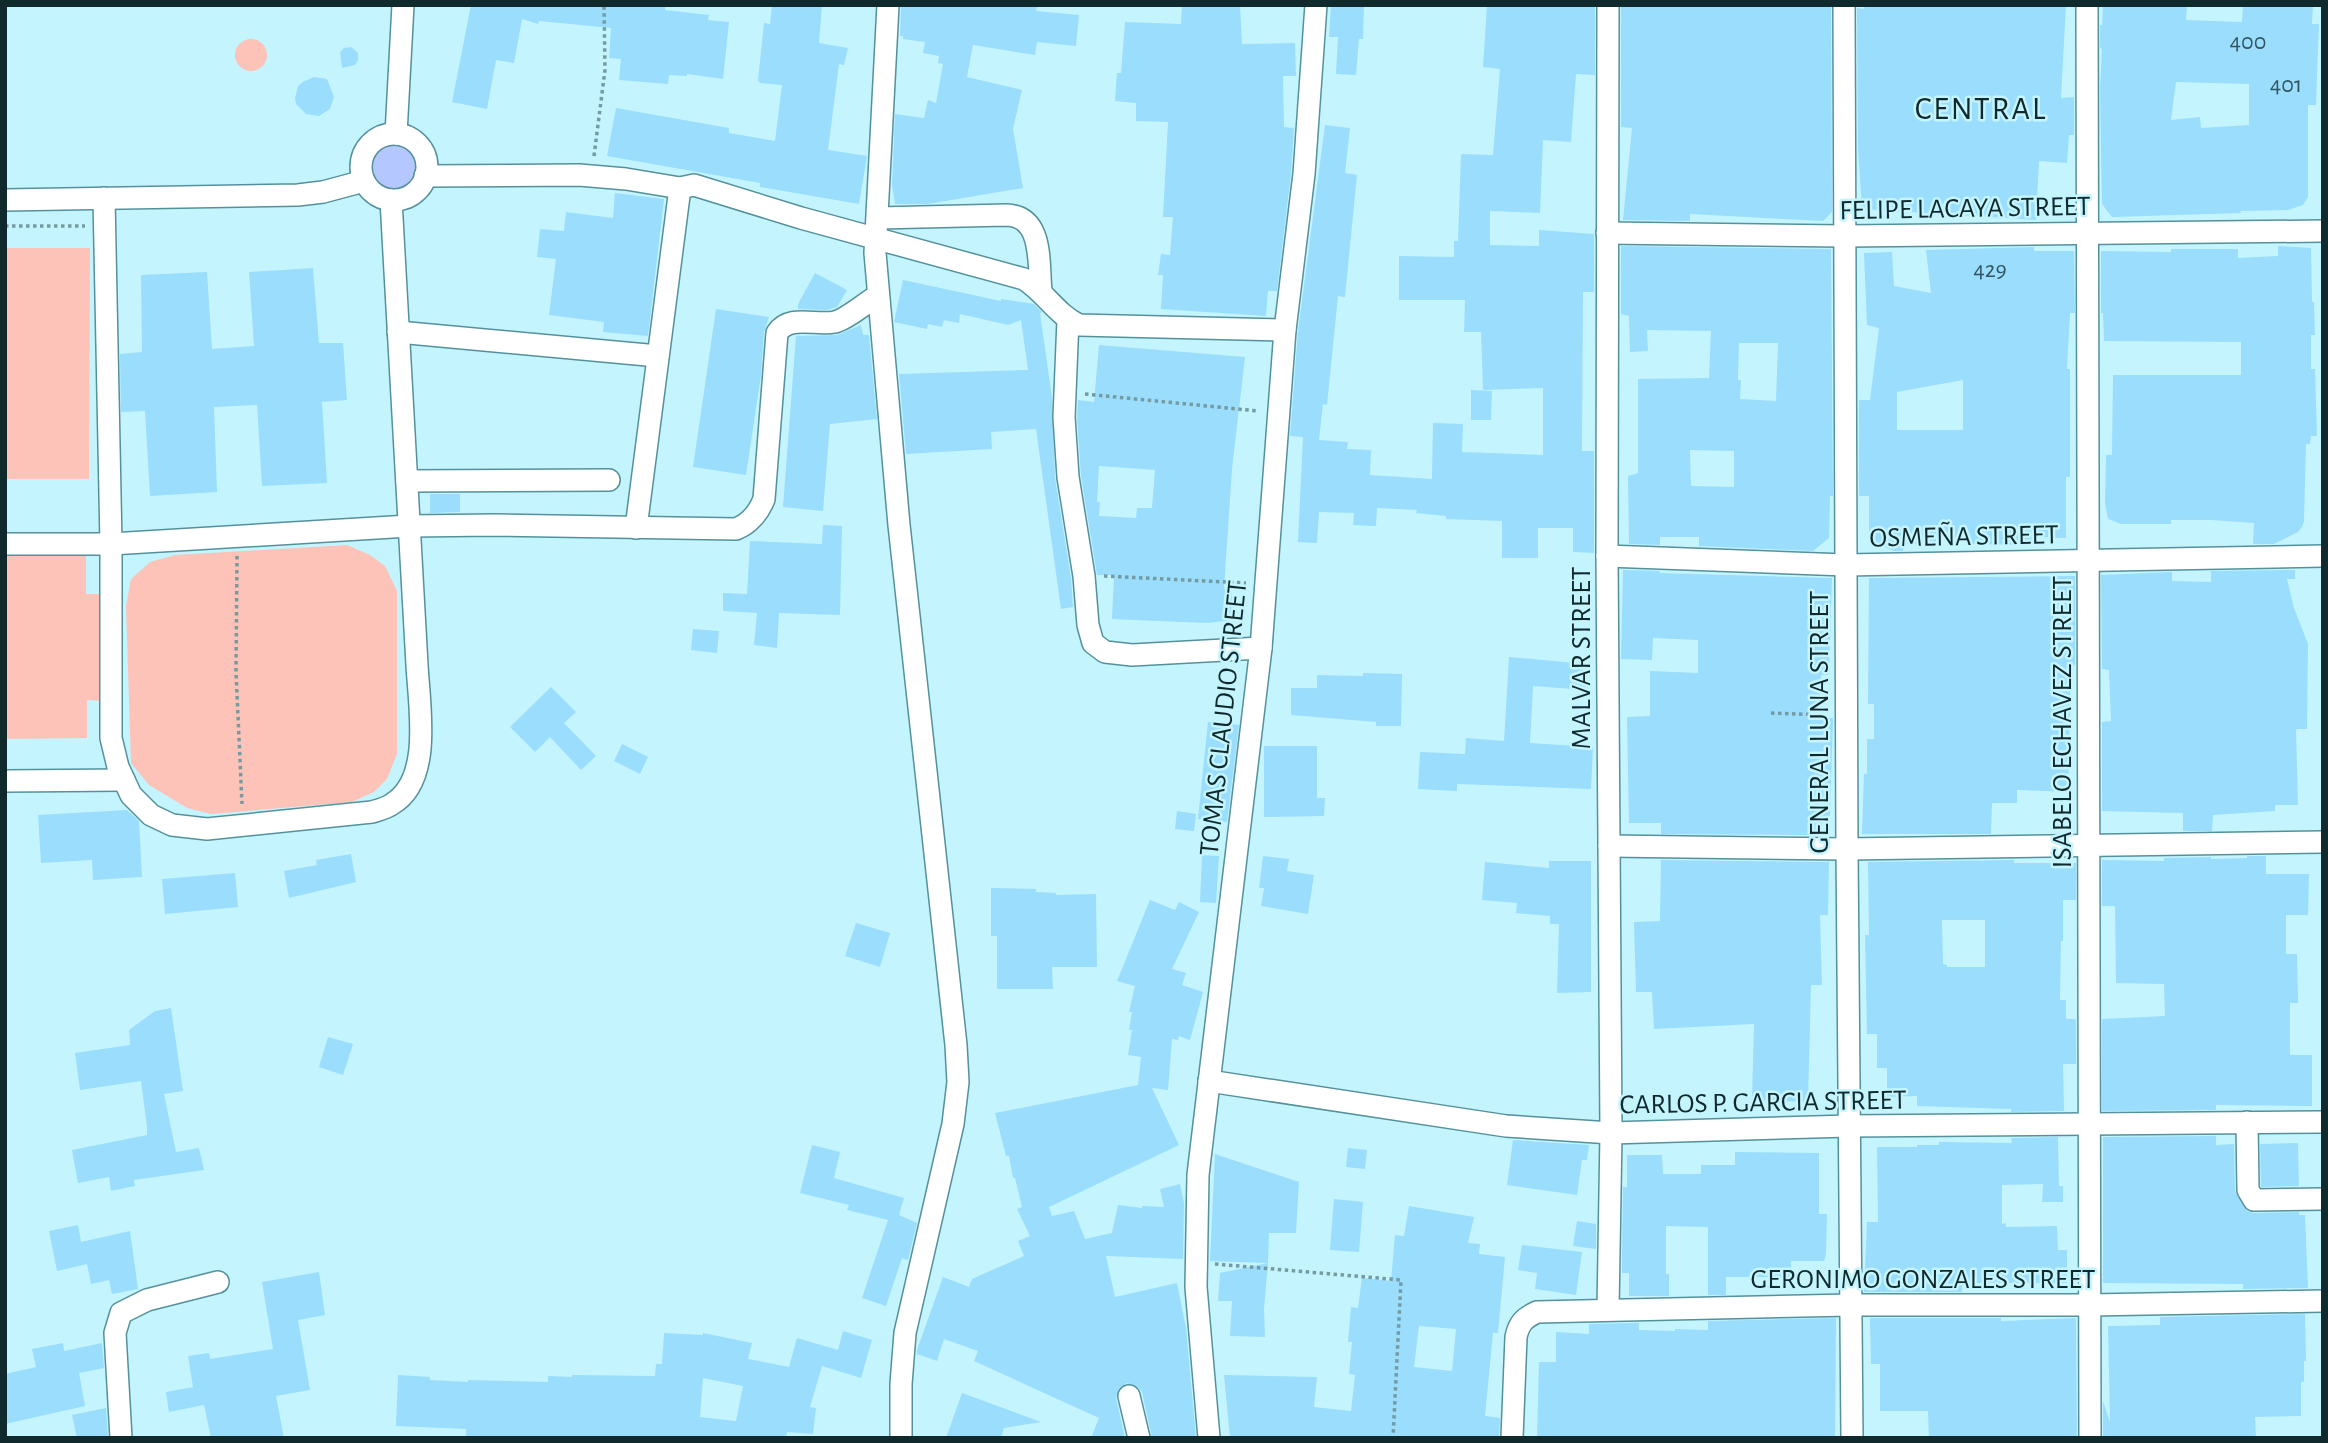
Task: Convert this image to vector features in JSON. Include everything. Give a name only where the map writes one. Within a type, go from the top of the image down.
[{"type":"street","points":[[396,134],[404,5]]},
{"type":"street","points":[[888,5],[877,236],[878,295],[898,525],[958,1082],[953,1124],[905,1333],[901,1438]]},
{"type":"street","name":"TOMAS CLAUDIO STREET","points":[[1209,1438],[1196,1262],[1198,1175],[1261,648],[1285,330],[1304,174],[1316,5]]},
{"type":"street","name":"MALVAR STREET","points":[[1608,5],[1607,556],[1611,1133],[1608,1310]]},
{"type":"street","name":"GENERAL LUNA STREET","points":[[1844,5],[1852,1438]]},
{"type":"street","name":"ISABELO ECHAVEZ STREET","points":[[2087,5],[2090,1438]]},
{"type":"street","points":[[396,134],[414,141],[421,148],[427,166],[425,176],[416,192],[400,200],[391,200],[374,194],[364,181],[361,161],[370,144],[377,138],[396,134]]},
{"type":"street","points":[[425,176],[507,174],[626,178],[680,188],[692,200],[877,236],[1022,289],[1039,289]]},
{"type":"street","points":[[5,200],[298,195],[323,192],[364,181]]},
{"type":"street","points":[[636,528],[680,188]]},
{"type":"street","points":[[104,198],[111,544],[111,738],[118,767],[131,795],[150,815],[172,825],[207,829],[372,812],[393,804],[408,788],[418,770],[421,739],[391,200]]},
{"type":"street","points":[[877,236],[1006,215],[1021,218],[1035,232],[1039,289],[1068,320],[1091,325],[1285,330]]},
{"type":"street","name":"FELIPE LACAYA STREET","points":[[1607,233],[1846,236],[2323,231]]},
{"type":"street","points":[[5,544],[111,544],[409,526],[736,530],[759,510],[764,499],[777,333],[782,326],[795,322],[837,322],[878,295]]},
{"type":"street","points":[[1068,320],[1065,392],[1069,477],[1093,643],[1105,652],[1132,655],[1261,648]]},
{"type":"street","points":[[398,332],[658,356]]},
{"type":"street","points":[[407,481],[609,480]]},
{"type":"street","name":"OSMEÑA STREET","points":[[1607,556],[1846,565],[2323,556]]},
{"type":"street","points":[[5,781],[124,780]]},
{"type":"street","points":[[1609,846],[1847,849],[2323,842]]},
{"type":"street","name":"CARLOS P. GARCIA STREET","points":[[1209,1081],[1468,1121],[1611,1133],[1849,1126],[2323,1122]]},
{"type":"street","points":[[2247,1122],[2248,1190],[2254,1200],[2323,1199]]},
{"type":"street","points":[[121,1438],[115,1334],[121,1313],[147,1300],[218,1282]]},
{"type":"street","name":"GERONIMO GONZALES STREET","points":[[1512,1438],[1518,1326],[1525,1317],[1537,1312],[1850,1305],[2323,1301]]},
{"type":"street","points":[[1129,1396],[1139,1438]]},
{"type":"path","points":[[592,176],[605,70],[604,5]]},
{"type":"path","points":[[5,226],[105,225]]},
{"type":"path","points":[[1065,392],[1279,413]]},
{"type":"path","points":[[237,537],[236,672],[244,825]]},
{"type":"path","points":[[1084,576],[1266,583]]},
{"type":"path","points":[[1771,713],[1846,715]]},
{"type":"path","points":[[1196,1262],[1401,1280],[1392,1438]]},
{"type":"shaded area","points":[[251,39],[262,44],[267,55],[262,66],[251,71],[240,66],[235,55],[240,44]]},
{"type":"shaded area","points":[[5,248],[90,248],[89,479],[5,479]]},
{"type":"shaded area","points":[[347,545],[370,555],[385,566],[397,591],[397,754],[387,779],[374,792],[352,802],[211,814],[187,808],[149,785],[131,763],[126,606],[131,579],[150,562],[175,555]]},
{"type":"shaded area","points":[[5,556],[86,556],[86,594],[103,594],[103,701],[87,700],[87,738],[5,739]]},
{"type":"water","points":[[393,144],[409,151],[416,167],[409,183],[393,190],[377,183],[370,167],[377,151]]},
{"type":"building","points":[[471,5],[666,5],[665,10],[709,15],[708,20],[729,22],[723,79],[687,74],[669,75],[668,84],[619,80],[621,59],[609,58],[611,28],[539,21],[538,24],[522,19],[514,63],[496,60],[487,109],[452,102]]},
{"type":"building","points":[[772,5],[822,5],[819,43],[848,48],[844,65],[839,64],[828,150],[867,156],[859,204],[760,187],[760,183],[607,156],[616,108],[729,128],[729,133],[775,141],[782,85],[760,83],[758,80],[764,23],[770,24]]},
{"type":"building","points":[[901,5],[1024,5],[1037,7],[1036,11],[1079,15],[1076,46],[1037,42],[1035,55],[973,45],[967,77],[1022,90],[1013,129],[1023,188],[928,204],[895,204],[892,185],[895,114],[924,118],[928,100],[936,103],[943,64],[938,63],[939,56],[923,53],[925,42],[903,39],[903,36],[900,36]]},
{"type":"building","points":[[1182,5],[1240,5],[1242,44],[1295,43],[1296,76],[1283,76],[1284,127],[1294,128],[1291,173],[1277,291],[1268,291],[1266,316],[1161,309],[1163,275],[1158,275],[1161,254],[1170,255],[1173,217],[1163,217],[1168,122],[1136,121],[1136,103],[1115,101],[1117,73],[1121,73],[1125,22],[1181,24]]},
{"type":"building","points":[[1331,5],[1364,5],[1363,39],[1359,39],[1356,75],[1336,74],[1338,37],[1329,37]]},
{"type":"building","points":[[1487,5],[1595,5],[1595,75],[1576,74],[1571,142],[1543,140],[1540,213],[1490,211],[1490,245],[1539,246],[1539,230],[1594,234],[1594,292],[1583,292],[1582,451],[1594,451],[1594,553],[1573,552],[1573,528],[1538,528],[1538,558],[1502,558],[1502,521],[1446,519],[1446,516],[1416,513],[1417,510],[1377,508],[1376,526],[1353,525],[1354,513],[1319,512],[1317,543],[1298,542],[1303,437],[1290,436],[1298,331],[1325,125],[1350,128],[1345,173],[1357,175],[1345,297],[1338,296],[1327,405],[1323,404],[1319,440],[1348,442],[1347,449],[1371,450],[1370,475],[1432,479],[1433,423],[1463,424],[1462,452],[1543,455],[1543,388],[1483,390],[1481,332],[1464,332],[1465,300],[1399,300],[1399,256],[1454,257],[1454,241],[1458,241],[1461,154],[1493,155],[1500,69],[1483,67]]},
{"type":"building","points":[[1621,5],[1831,7],[1832,212],[1823,221],[1690,214],[1690,221],[1623,220],[1632,128],[1621,127]]},
{"type":"building","points":[[1865,5],[2066,5],[2061,98],[2074,97],[2074,135],[2069,135],[2067,163],[2039,161],[2036,220],[1862,209],[1858,149],[1857,8],[1864,9]]},
{"type":"building","points":[[2103,5],[2187,5],[2186,20],[2242,22],[2243,5],[2313,5],[2312,24],[2319,24],[2316,105],[2308,105],[2308,197],[2303,205],[2288,210],[2240,211],[2241,213],[2112,217],[2102,204]],"holes":[[[2176,82],[2249,84],[2249,125],[2201,128],[2200,117],[2171,120]]]},
{"type":"building","points":[[351,47],[358,53],[358,60],[355,65],[342,68],[340,52]]},
{"type":"building","points":[[314,77],[327,79],[334,97],[330,109],[319,116],[306,114],[296,104],[295,98],[298,86]]},
{"type":"building","points":[[615,193],[664,199],[648,336],[603,332],[604,322],[549,315],[556,259],[537,257],[540,229],[564,231],[566,212],[613,218]]},
{"type":"building","points":[[1621,246],[1831,249],[1833,496],[1830,496],[1829,538],[1813,551],[1699,546],[1699,537],[1660,537],[1660,545],[1629,544],[1628,476],[1638,473],[1638,379],[1709,378],[1711,331],[1647,330],[1648,351],[1630,352],[1629,316],[1621,314]],"holes":[[[1739,343],[1778,343],[1776,401],[1740,399]],[[1690,450],[1734,451],[1734,487],[1691,486]]]},
{"type":"building","points":[[2278,246],[2311,248],[2315,335],[2311,335],[2311,369],[2315,369],[2317,436],[2311,436],[2310,444],[2306,444],[2302,527],[2298,532],[2274,544],[2253,544],[2254,523],[2171,520],[2171,524],[2121,524],[2108,519],[2105,504],[2106,455],[2112,455],[2113,375],[2241,375],[2241,342],[2104,341],[2101,251],[2238,249],[2238,258],[2278,256]]},
{"type":"building","points":[[2034,247],[2034,251],[2074,251],[2075,313],[2070,313],[2067,369],[2070,369],[2070,477],[2066,477],[2066,538],[2033,537],[2033,545],[1969,544],[1969,538],[1936,537],[1936,544],[1903,544],[1903,551],[1894,551],[1873,542],[1869,534],[1869,496],[1859,496],[1859,400],[1870,400],[1879,328],[1867,325],[1864,253],[1892,252],[1894,286],[1931,293],[1926,250]],"holes":[[[1963,380],[1963,430],[1897,430],[1897,392]]]},
{"type":"building","points":[[313,268],[319,343],[343,343],[347,400],[322,402],[327,483],[262,486],[257,405],[214,407],[217,492],[150,496],[145,411],[121,412],[120,354],[142,352],[141,275],[207,272],[212,349],[254,346],[249,272]]},
{"type":"building","points":[[815,273],[847,290],[837,307],[827,310],[798,309],[798,304]]},
{"type":"building","points":[[903,280],[1001,301],[1034,304],[1042,312],[1040,313],[1052,398],[1055,478],[1073,607],[1061,609],[1036,429],[991,432],[992,449],[906,454],[899,374],[1028,370],[1021,320],[1008,325],[960,314],[959,323],[944,320],[942,327],[928,324],[927,329],[894,322]]},
{"type":"building","points":[[716,309],[769,317],[764,332],[761,375],[746,475],[693,467]]},
{"type":"building","points":[[861,325],[863,335],[869,335],[877,419],[830,424],[823,511],[783,507],[796,336],[837,335]]},
{"type":"building","points":[[1099,345],[1245,357],[1232,469],[1224,589],[1231,588],[1234,620],[1206,623],[1112,619],[1114,575],[1097,575],[1081,476],[1078,400],[1094,402]],"holes":[[[1099,466],[1155,470],[1152,508],[1137,508],[1136,518],[1099,516]]]},
{"type":"building","points":[[1471,390],[1492,391],[1491,420],[1471,420]]},
{"type":"building","points":[[430,494],[460,494],[460,512],[430,513]]},
{"type":"building","points":[[823,525],[842,526],[840,615],[779,613],[777,648],[754,645],[757,613],[723,611],[723,593],[747,594],[750,541],[822,544]]},
{"type":"building","points":[[1623,570],[1832,578],[1829,675],[1821,675],[1821,718],[1833,718],[1830,815],[1811,835],[1661,834],[1661,823],[1629,823],[1627,717],[1650,716],[1650,671],[1698,673],[1698,640],[1653,638],[1652,660],[1621,659]]},
{"type":"building","points":[[2295,570],[2295,579],[2287,579],[2294,608],[2308,644],[2307,729],[2296,729],[2298,805],[2275,805],[2275,811],[2213,815],[2212,831],[2183,831],[2183,813],[2102,811],[2102,722],[2111,721],[2109,670],[2102,669],[2101,575],[2172,572],[2172,581],[2211,582],[2211,571]]},
{"type":"building","points":[[2075,576],[2075,666],[2071,665],[2068,792],[2017,790],[2017,803],[1992,803],[1991,834],[1862,834],[1867,739],[1874,739],[1874,704],[1868,704],[1869,578]]},
{"type":"building","points":[[693,629],[719,631],[717,653],[691,650]]},
{"type":"building","points":[[1509,657],[1587,664],[1585,690],[1533,686],[1530,743],[1593,747],[1591,789],[1457,784],[1457,791],[1418,789],[1420,752],[1465,754],[1466,738],[1504,741]]},
{"type":"building","points":[[1363,673],[1402,674],[1401,726],[1376,726],[1376,722],[1291,715],[1291,688],[1317,688],[1317,675],[1363,676]]},
{"type":"building","points":[[551,687],[576,712],[564,723],[596,756],[581,770],[550,737],[535,752],[510,727]]},
{"type":"building","points":[[1208,722],[1239,725],[1227,822],[1198,819]]},
{"type":"building","points":[[622,744],[648,757],[640,774],[614,761]]},
{"type":"building","points":[[1264,746],[1317,746],[1317,798],[1325,798],[1324,816],[1264,817]]},
{"type":"building","points":[[127,810],[139,821],[142,877],[93,880],[92,860],[41,863],[38,815]]},
{"type":"building","points":[[1177,811],[1196,814],[1194,831],[1175,829]]},
{"type":"building","points":[[351,854],[356,882],[289,898],[284,871],[317,865],[316,860]]},
{"type":"building","points":[[1202,855],[1219,856],[1216,903],[1200,902]]},
{"type":"building","points":[[1263,856],[1289,859],[1287,871],[1314,875],[1308,914],[1261,906],[1264,888],[1259,888]]},
{"type":"building","points":[[2266,856],[2266,874],[2309,874],[2308,915],[2286,915],[2286,954],[2297,954],[2298,1003],[2290,1003],[2290,1055],[2312,1055],[2312,1106],[2216,1105],[2216,1110],[2102,1111],[2102,1019],[2165,1016],[2164,984],[2116,983],[2115,906],[2102,906],[2102,860],[2164,861],[2164,858],[2211,859]]},
{"type":"building","points":[[1661,860],[1829,862],[1828,915],[1820,915],[1822,985],[1811,985],[1808,1102],[1752,1100],[1754,1024],[1654,1029],[1652,992],[1636,992],[1634,922],[1660,921]]},
{"type":"building","points":[[2014,860],[2014,863],[2076,863],[2076,900],[2063,900],[2061,941],[2060,1000],[2066,1000],[2066,1019],[2076,1019],[2076,1064],[2063,1064],[2064,1111],[2011,1112],[2011,1109],[1917,1106],[1917,1096],[1887,1097],[1887,1068],[1877,1068],[1877,1034],[1867,1034],[1865,935],[1869,935],[1868,862]],"holes":[[[1942,920],[1985,920],[1985,967],[1947,967],[1943,964]]]},
{"type":"building","points":[[1549,861],[1591,861],[1591,992],[1557,993],[1559,924],[1550,924],[1550,916],[1516,913],[1517,903],[1482,900],[1485,862],[1549,868]]},
{"type":"building","points":[[235,873],[238,907],[165,914],[162,879]]},
{"type":"building","points":[[991,888],[1036,889],[1036,892],[1056,895],[1096,894],[1097,967],[1052,967],[1053,989],[997,989],[997,936],[991,936]]},
{"type":"building","points":[[1150,900],[1175,910],[1179,902],[1199,912],[1172,969],[1186,973],[1182,985],[1203,992],[1199,1007],[1190,1040],[1179,1036],[1178,1040],[1172,1039],[1168,1090],[1152,1088],[1179,1145],[1049,1207],[1052,1216],[1074,1211],[1085,1239],[1112,1233],[1118,1205],[1164,1207],[1160,1189],[1180,1184],[1184,1203],[1183,1259],[1106,1256],[1115,1297],[1177,1283],[1186,1328],[1196,1438],[1152,1438],[1142,1392],[1138,1387],[1127,1383],[1120,1387],[1116,1398],[1125,1438],[1091,1438],[1099,1418],[974,1361],[978,1351],[944,1339],[937,1361],[917,1354],[917,1350],[943,1277],[969,1287],[972,1279],[1024,1256],[1018,1241],[1030,1236],[1017,1209],[1022,1207],[995,1113],[1138,1085],[1141,1057],[1128,1055],[1132,1030],[1129,1030],[1132,1012],[1129,1012],[1135,986],[1117,981]]},
{"type":"building","points":[[856,923],[890,933],[880,967],[845,956]]},
{"type":"building","points":[[171,1008],[183,1091],[164,1094],[176,1152],[199,1148],[204,1170],[134,1180],[135,1186],[111,1191],[109,1177],[78,1183],[72,1150],[147,1135],[147,1127],[141,1081],[80,1090],[75,1053],[130,1045],[129,1030],[155,1011]]},
{"type":"building","points":[[328,1037],[353,1044],[343,1075],[319,1067]]},
{"type":"building","points":[[2216,1136],[2216,1145],[2234,1144],[2235,1191],[2247,1211],[2299,1212],[2299,1215],[2305,1215],[2308,1288],[2243,1289],[2243,1284],[2103,1283],[2103,1137]]},
{"type":"building","points":[[2058,1137],[2059,1186],[2063,1186],[2063,1202],[2042,1202],[2043,1184],[2002,1185],[2002,1224],[2006,1223],[2006,1227],[2057,1226],[2058,1250],[2067,1250],[2067,1283],[1962,1283],[1962,1292],[1864,1292],[1867,1222],[1878,1222],[1877,1147],[1917,1147],[1939,1145],[1939,1142],[2012,1143],[2011,1138]]},
{"type":"building","points":[[1513,1140],[1589,1145],[1587,1160],[1582,1160],[1577,1195],[1507,1185]]},
{"type":"building","points":[[2298,1143],[2299,1186],[2261,1187],[2260,1144]]},
{"type":"building","points":[[812,1145],[840,1152],[834,1178],[904,1198],[899,1215],[917,1223],[908,1260],[902,1258],[886,1306],[862,1298],[888,1220],[847,1210],[849,1205],[800,1193]]},
{"type":"building","points":[[1348,1148],[1367,1150],[1365,1169],[1346,1167]]},
{"type":"building","points":[[1735,1152],[1819,1153],[1819,1214],[1827,1214],[1824,1261],[1791,1261],[1791,1277],[1726,1277],[1726,1295],[1708,1295],[1708,1227],[1666,1226],[1669,1296],[1629,1296],[1629,1273],[1622,1273],[1623,1187],[1627,1187],[1627,1155],[1662,1155],[1663,1174],[1701,1174],[1701,1165],[1735,1165]]},
{"type":"building","points":[[1215,1154],[1299,1182],[1296,1233],[1269,1233],[1268,1263],[1210,1261]]},
{"type":"building","points":[[1334,1199],[1363,1202],[1359,1252],[1330,1250]]},
{"type":"building","points":[[1409,1206],[1474,1217],[1468,1243],[1480,1244],[1479,1254],[1505,1257],[1498,1333],[1493,1333],[1485,1416],[1500,1418],[1499,1438],[1230,1438],[1224,1375],[1317,1377],[1314,1407],[1351,1411],[1355,1375],[1349,1374],[1351,1307],[1358,1308],[1362,1278],[1391,1281],[1395,1235],[1404,1236]],"holes":[[[1419,1326],[1456,1329],[1452,1371],[1414,1367]]]},
{"type":"building","points":[[1577,1221],[1596,1224],[1596,1249],[1573,1246]]},
{"type":"building","points":[[78,1225],[81,1242],[130,1231],[138,1289],[112,1294],[109,1280],[91,1284],[87,1264],[57,1271],[49,1231]]},
{"type":"building","points":[[1522,1245],[1582,1252],[1576,1295],[1535,1289],[1537,1273],[1518,1270]]},
{"type":"building","points":[[1268,1263],[1264,1309],[1265,1337],[1230,1336],[1232,1301],[1218,1301],[1220,1273]]},
{"type":"building","points":[[319,1272],[325,1315],[298,1320],[310,1390],[276,1396],[284,1438],[211,1438],[204,1405],[169,1412],[166,1392],[193,1387],[188,1356],[209,1353],[210,1359],[273,1349],[262,1282]]},
{"type":"building","points":[[2305,1314],[2306,1361],[2304,1382],[2301,1382],[2301,1416],[2255,1417],[2256,1438],[2103,1438],[2103,1401],[2110,1422],[2108,1326],[2160,1325],[2160,1317]]},
{"type":"building","points":[[1836,1318],[1835,1438],[1537,1438],[1539,1362],[1556,1362],[1556,1332],[1589,1334],[1589,1324],[1639,1323],[1639,1330],[1675,1331],[1708,1330],[1708,1321]]},
{"type":"building","points":[[1870,1318],[2001,1318],[2001,1321],[2076,1318],[2077,1438],[1929,1438],[1928,1411],[1880,1411],[1880,1364],[1871,1364]]},
{"type":"building","points":[[843,1331],[872,1340],[861,1378],[822,1366],[810,1407],[816,1408],[813,1434],[787,1432],[786,1438],[466,1438],[466,1429],[396,1426],[398,1375],[468,1382],[548,1382],[548,1376],[572,1375],[655,1376],[656,1364],[662,1364],[664,1333],[703,1333],[752,1343],[748,1359],[789,1367],[797,1338],[838,1350]],"holes":[[[703,1378],[743,1386],[736,1421],[700,1417]]]},
{"type":"building","points":[[63,1343],[64,1351],[102,1343],[104,1368],[79,1373],[85,1406],[5,1424],[5,1374],[36,1367],[32,1349]]},
{"type":"building","points":[[962,1393],[1041,1422],[1004,1428],[1001,1438],[946,1438]]},
{"type":"building","points":[[106,1408],[108,1438],[77,1438],[72,1415]]},
{"type":"district","name":"CENTRAL","points":[[1981,108]]}]
